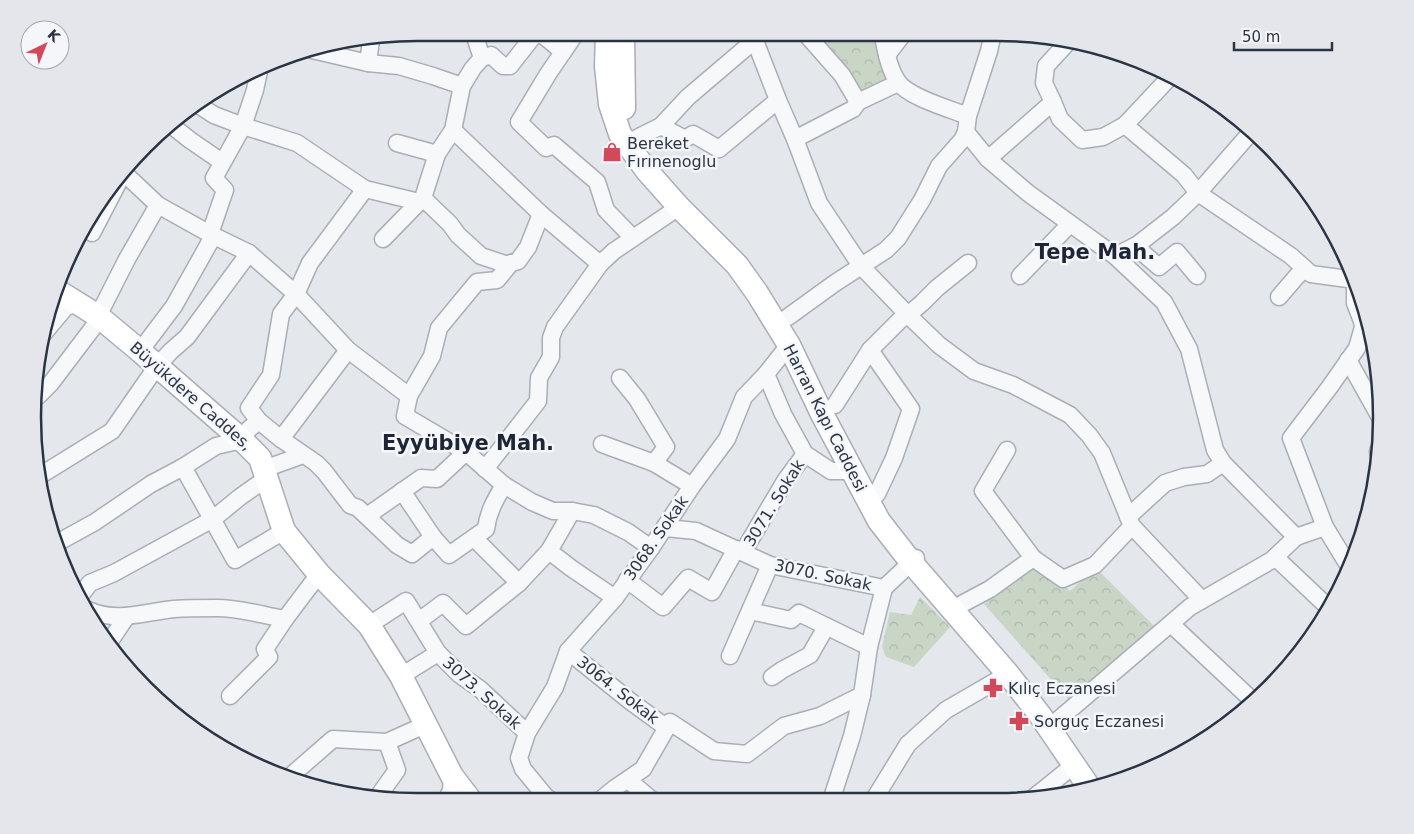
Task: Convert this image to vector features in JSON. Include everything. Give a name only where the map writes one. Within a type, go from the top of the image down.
[{"type":"main road","name":"Harran Kapı Caddesi","points":[[607,41],[606,66],[610,104],[620,134],[647,172],[737,265],[757,293],[789,345],[813,396],[879,521],[914,560],[1008,674],[1040,715],[1086,782]]},
{"type":"main road","name":"Harran Kapı Caddesi","points":[[623,41],[624,110],[637,138],[665,173],[728,240],[788,317],[835,405],[877,494],[914,560],[960,604],[1041,696],[1101,778]]},
{"type":"main road","name":"Büyükdere Caddes,","points":[[66,297],[98,316],[242,440],[260,458],[284,531],[319,574],[369,625],[401,676],[452,776],[465,793]]},
{"type":"street","points":[[476,41],[482,58]]},
{"type":"street","points":[[384,239],[421,200],[437,154],[453,130],[462,86],[473,68],[482,58],[492,55],[503,66],[510,66],[530,41]]},
{"type":"street","points":[[550,41],[563,52]]},
{"type":"street","points":[[571,41],[519,122],[546,148],[554,145],[596,182],[606,210],[633,238]]},
{"type":"street","points":[[637,138],[661,126],[688,97],[748,41]]},
{"type":"street","points":[[755,41],[819,203],[862,266],[939,345],[974,371],[1012,385],[1070,415],[1089,435],[1102,453],[1130,522],[1202,600]]},
{"type":"street","points":[[812,41],[842,75],[858,102]]},
{"type":"street","points":[[884,41],[892,70],[898,83],[910,93],[967,124],[988,159],[1028,193],[1116,256],[1164,302],[1189,349],[1215,450],[1223,463],[1296,536]]},
{"type":"street","points":[[887,55],[898,41]]},
{"type":"street","points":[[788,317],[835,283],[886,250],[898,238],[922,200],[939,166],[962,140],[991,41]]},
{"type":"street","points":[[368,63],[371,44]]},
{"type":"street","points":[[1063,47],[1046,66],[1044,83],[1060,119],[1082,140],[1103,137],[1125,125],[1166,82]]},
{"type":"street","points":[[324,53],[368,63],[399,66],[462,86]]},
{"type":"street","points":[[140,351],[174,306],[212,240],[210,234],[226,190],[214,178],[243,126],[258,77]]},
{"type":"street","points":[[795,140],[853,109],[858,102],[898,83]]},
{"type":"street","points":[[661,126],[685,139],[693,134],[719,149],[778,100]]},
{"type":"street","points":[[988,159],[1053,102]]},
{"type":"street","points":[[203,108],[214,115],[243,126],[297,143],[365,189],[421,200],[450,224],[458,235],[481,256],[508,266]]},
{"type":"street","points":[[1125,125],[1184,176],[1198,193],[1291,256],[1311,274],[1346,279]]},
{"type":"street","points":[[176,129],[222,162]]},
{"type":"street","points":[[453,130],[541,214],[600,264]]},
{"type":"street","points":[[1130,269],[1141,250],[1198,193],[1248,137]]},
{"type":"street","points":[[397,143],[437,154]]},
{"type":"street","points":[[128,177],[158,205],[249,253],[296,294],[348,350],[409,396]]},
{"type":"street","points":[[365,189],[310,263],[296,294],[281,314],[271,375],[248,408],[259,421],[281,439],[316,463],[350,505],[358,508],[397,545],[412,554],[433,537]]},
{"type":"street","points":[[42,392],[95,325],[127,259],[158,205]]},
{"type":"street","points":[[485,469],[538,401],[539,378],[551,357],[552,338],[556,328],[600,264],[614,251],[679,207]]},
{"type":"street","points":[[92,233],[105,208]]},
{"type":"street","points":[[541,214],[528,247],[518,261],[511,263],[497,280],[477,282],[439,328],[432,356],[409,396],[405,416],[466,452],[504,485],[532,502],[553,511],[594,515],[628,532],[651,548]]},
{"type":"street","points":[[1020,276],[1070,224]]},
{"type":"street","points":[[1116,256],[1141,250]]},
{"type":"street","points":[[1141,250],[1159,267],[1177,252],[1197,276]]},
{"type":"street","points":[[45,473],[112,430],[157,366],[187,337],[249,253]]},
{"type":"street","points":[[835,405],[870,350],[900,320],[968,263]]},
{"type":"street","points":[[1279,297],[1305,269]]},
{"type":"street","points":[[54,322],[65,308],[66,297]]},
{"type":"street","points":[[1345,559],[1325,527],[1291,438],[1357,348],[1362,329]]},
{"type":"street","name":"3068. Sokak","points":[[543,793],[523,768],[519,758],[527,733],[555,687],[568,651],[615,598],[665,528],[692,486],[727,439],[744,398],[789,345]]},
{"type":"street","points":[[281,439],[348,350]]},
{"type":"street","points":[[870,350],[911,409],[894,458],[877,494]]},
{"type":"street","points":[[1348,360],[1372,403]]},
{"type":"street","points":[[766,374],[783,414],[805,454],[831,471],[852,471]]},
{"type":"street","points":[[620,378],[637,399],[666,447],[654,463]]},
{"type":"street","points":[[62,540],[95,522],[151,484],[216,446],[242,440],[249,428],[259,421]]},
{"type":"street","points":[[602,444],[654,463],[692,486]]},
{"type":"street","points":[[1006,450],[983,491],[1034,558],[1063,579],[1095,565],[1165,483],[1184,477],[1207,474],[1223,463]]},
{"type":"street","points":[[367,516],[421,478],[437,479],[466,452]]},
{"type":"street","name":"3071. Sokak","points":[[627,580],[663,607],[688,578],[712,592],[805,454]]},
{"type":"street","points":[[84,591],[90,583],[114,573],[213,519],[266,474],[303,455]]},
{"type":"street","points":[[183,467],[235,560],[284,531]]},
{"type":"street","points":[[402,491],[433,537],[448,555],[486,529],[487,518],[493,502],[504,485]]},
{"type":"street","points":[[419,621],[443,604],[466,626],[520,583],[549,551],[572,512]]},
{"type":"street","points":[[1058,720],[1190,607],[1272,560],[1296,536],[1325,527]]},
{"type":"street","name":"3070. Sokak","points":[[665,528],[696,531],[770,565],[884,588],[914,560]]},
{"type":"street","points":[[474,538],[520,583]]},
{"type":"street","points":[[549,551],[570,568],[615,598]]},
{"type":"street","points":[[1275,557],[1323,603]]},
{"type":"street","points":[[960,604],[990,589],[1034,558]]},
{"type":"street","points":[[730,656],[770,565]]},
{"type":"street","points":[[230,696],[269,657],[265,649],[284,619],[319,574]]},
{"type":"street","points":[[834,793],[852,736],[884,588]]},
{"type":"street","name":"3073. Sokak","points":[[369,625],[406,600],[438,654],[460,675],[480,689],[527,733]]},
{"type":"street","points":[[98,614],[127,616],[174,609],[218,608],[284,619]]},
{"type":"street","points":[[750,610],[791,620],[799,613],[870,647]]},
{"type":"street","points":[[113,637],[127,616]]},
{"type":"street","points":[[1171,624],[1248,697]]},
{"type":"street","points":[[772,677],[810,655],[826,627]]},
{"type":"street","name":"3064. Sokak","points":[[568,651],[630,701],[714,751],[747,754],[784,726],[820,716],[862,695]]},
{"type":"street","points":[[401,676],[438,654]]},
{"type":"street","points":[[878,793],[908,744],[946,710],[1008,674]]},
{"type":"street","points":[[295,772],[333,739],[387,742],[427,724]]},
{"type":"street","points":[[609,793],[643,768],[669,725]]},
{"type":"street","points":[[382,791],[397,770],[387,742]]},
{"type":"street","points":[[1043,790],[1074,765]]},
{"type":"street","points":[[450,793],[452,776]]},
{"type":"street","points":[[628,780],[643,793]]},
{"type":"green space","points":[[815,41],[879,41],[889,80],[860,96]]},
{"type":"green space","points":[[1038,563],[1070,591],[1091,572],[1100,572],[1156,628],[1070,701],[984,604]]},
{"type":"green space","points":[[920,597],[950,627],[914,667],[886,657],[882,647],[890,612],[911,615]]},
{"type":"place","name":"Bereket Fırınenoglu","points":[[612,152]]},
{"type":"place","name":"Kılıç Eczanesi","points":[[993,688]]},
{"type":"place","name":"Sorguç Eczanesi","points":[[1019,721]]},
{"type":"district","name":"Tepe Mah.","points":[[1095,252]]},
{"type":"district","name":"Eyyübiye Mah.","points":[[468,443]]}]
